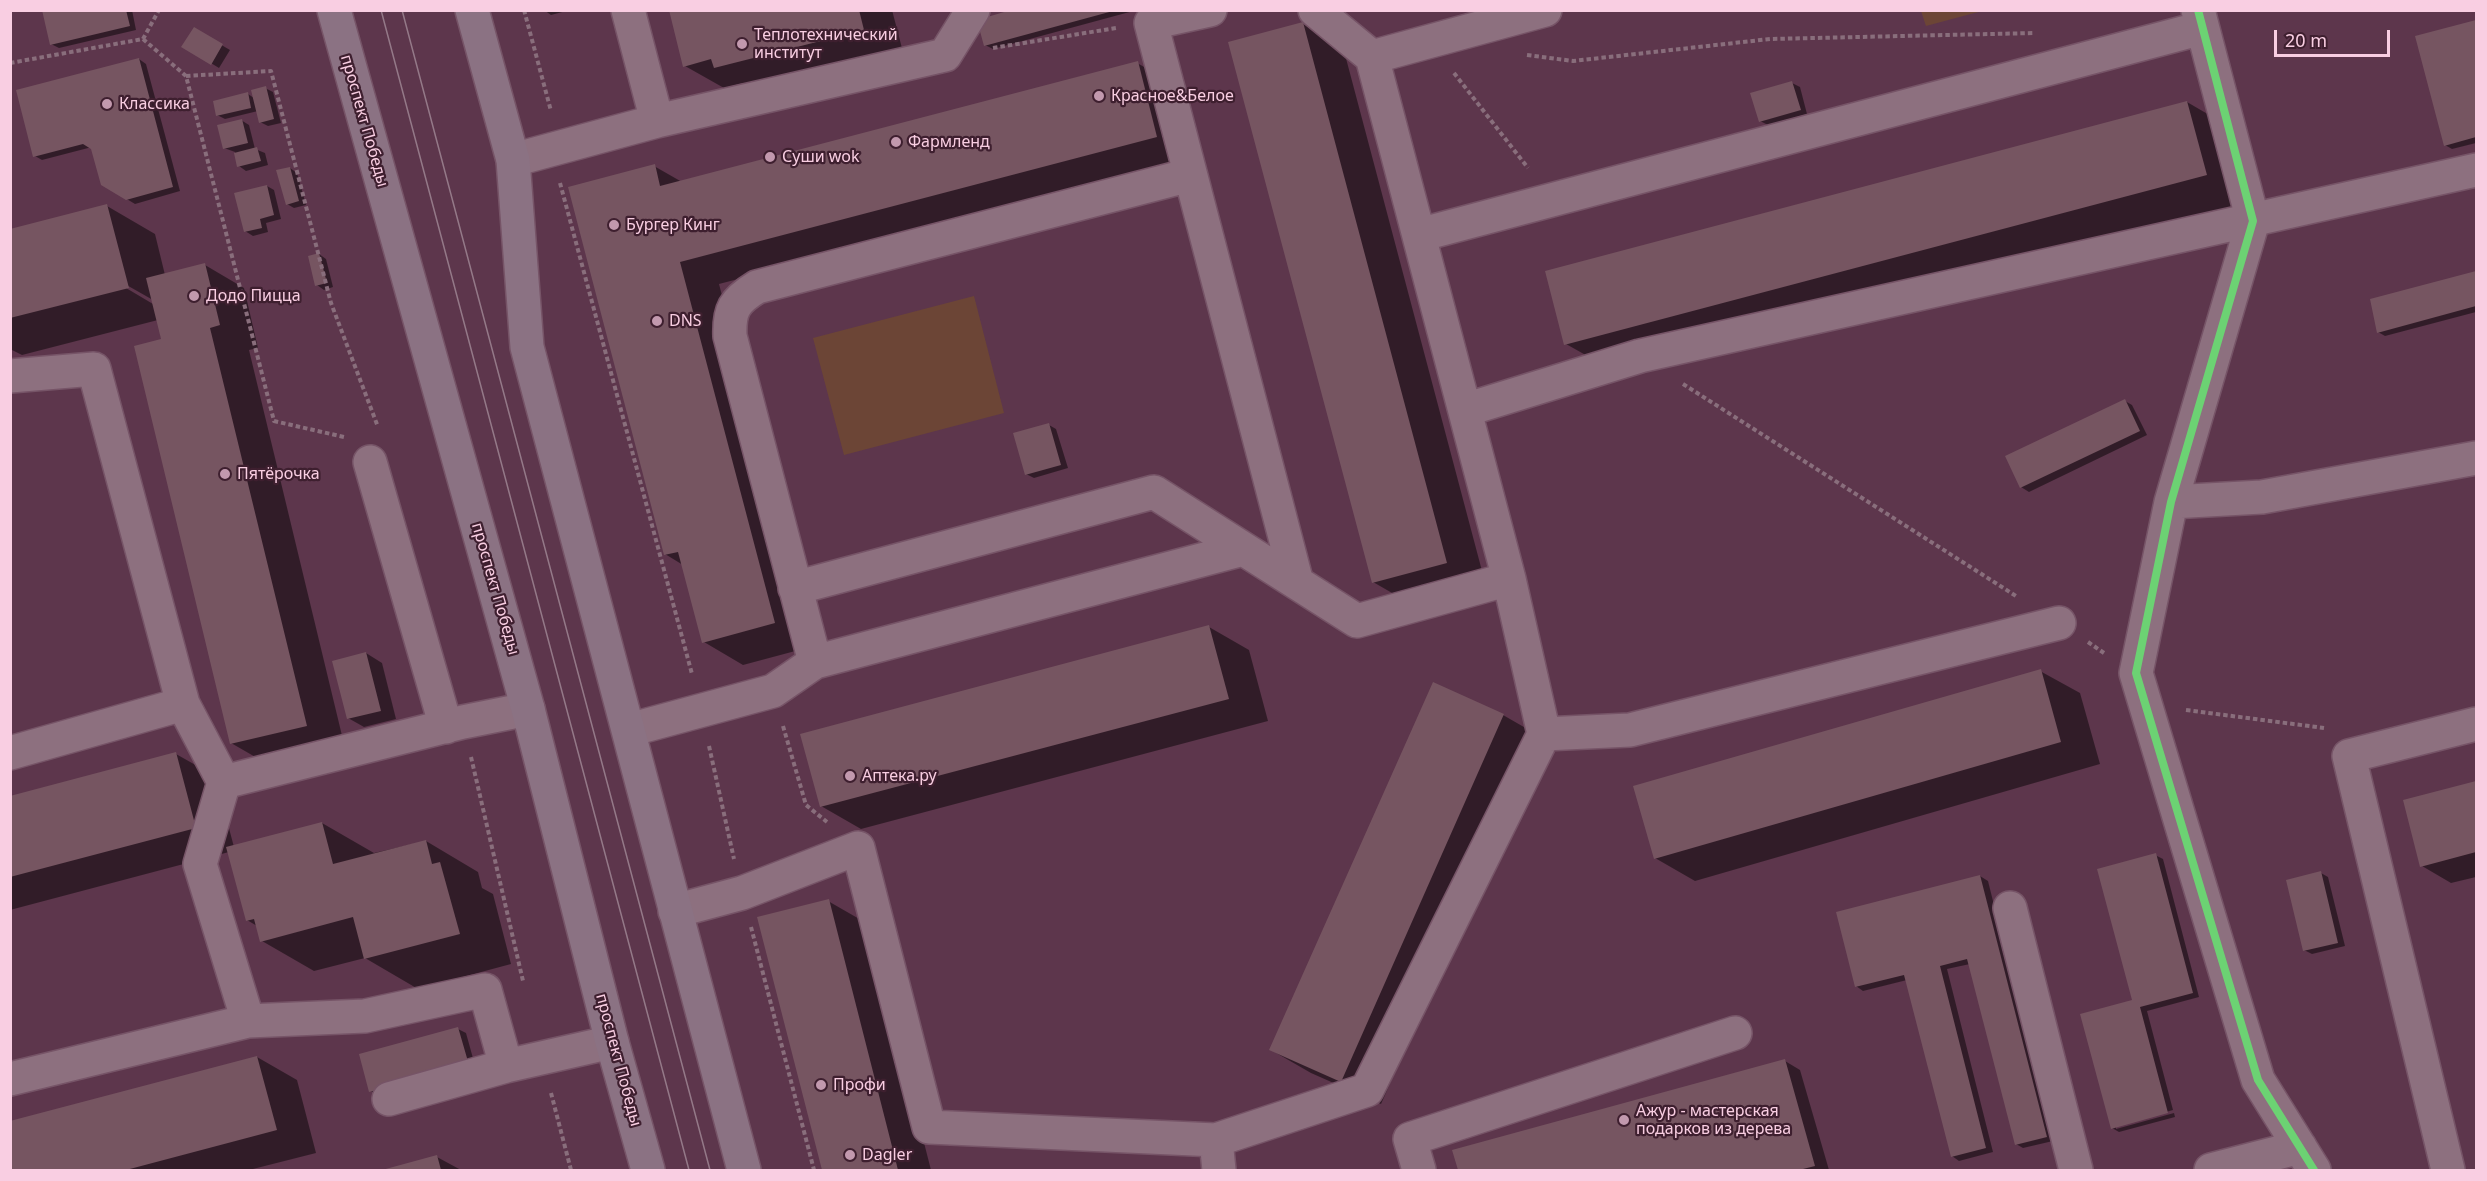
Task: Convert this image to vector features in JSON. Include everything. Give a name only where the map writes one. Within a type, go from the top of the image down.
[{"type":"main road","name":"проспект Победы","points":[[334,10],[528,709],[612,1042],[648,1170]]},
{"type":"main road","points":[[472,10],[513,160],[527,347],[744,1170]]},
{"type":"street","points":[[628,10],[657,121]]},
{"type":"street","points":[[513,160],[657,121],[945,55],[973,10]]},
{"type":"street","points":[[1209,10],[1150,23],[1297,583]]},
{"type":"street","points":[[675,911],[742,893],[858,848],[929,1127],[1217,1155],[1367,1090],[1544,734],[1509,579],[1372,57],[1314,10]]},
{"type":"street","points":[[1372,57],[1545,10]]},
{"type":"street","points":[[1419,235],[1572,195],[2200,20],[2253,221],[2171,502],[2136,673],[2258,1080],[2307,1159],[2211,1170]]},
{"type":"street","points":[[1465,410],[1640,356],[2476,170]]},
{"type":"street","points":[[815,662],[730,336],[729,321],[741,297],[757,288],[1190,175]]},
{"type":"street","points":[[10,376],[94,369],[183,704],[224,782],[200,864],[248,1021]]},
{"type":"street","points":[[376,449],[446,727]]},
{"type":"street","points":[[2171,502],[2262,497],[2476,458]]},
{"type":"street","points":[[795,588],[1154,492],[1358,621],[1509,579]]},
{"type":"street","points":[[628,730],[773,691],[815,662],[1243,549]]},
{"type":"street","points":[[1544,734],[1630,730],[2059,623]]},
{"type":"street","points":[[10,753],[183,704]]},
{"type":"street","points":[[224,782],[528,709]]},
{"type":"street","points":[[2476,724],[2349,756],[2450,1170],[2476,1164]]},
{"type":"street","points":[[2010,908],[2076,1170]]},
{"type":"street","points":[[10,1079],[248,1021],[365,1016],[485,990],[506,1066]]},
{"type":"street","points":[[1419,1170],[1410,1139],[1735,1033]]},
{"type":"street","points":[[389,1099],[506,1066],[612,1042]]},
{"type":"path","points":[[10,63],[143,39],[159,10]]},
{"type":"path","points":[[524,10],[552,115],[551,150],[702,711],[742,893],[814,1170]]},
{"type":"path","points":[[945,55],[1150,23]]},
{"type":"path","points":[[1518,54],[1573,61],[1770,39],[2039,33]]},
{"type":"path","points":[[1430,42],[1525,166],[1572,195]]},
{"type":"path","points":[[186,76],[271,70],[331,303],[376,449]]},
{"type":"path","points":[[1640,356],[2136,673]]},
{"type":"path","points":[[773,691],[806,805],[858,848]]},
{"type":"path","points":[[2184,710],[2334,730]]},
{"type":"shaded area","points":[[1921,10],[1982,11],[1926,26]]},
{"type":"shaded area","points":[[974,296],[1004,413],[844,455],[813,338]]},
{"type":"building","points":[[42,10],[126,10],[130,26],[50,45]]},
{"type":"building","name":"Теплотехнический институт","points":[[669,10],[859,10],[864,30],[714,68],[711,59],[683,67]]},
{"type":"building","points":[[1011,10],[1113,11],[984,46],[977,20]]},
{"type":"building","points":[[2476,20],[2476,137],[2444,146],[2415,36]]},
{"type":"building","points":[[1303,22],[1447,563],[1372,583],[1228,42]]},
{"type":"building","points":[[194,27],[223,44],[211,65],[181,47]]},
{"type":"building","points":[[139,58],[173,187],[126,200],[101,185],[91,149],[83,144],[33,157],[16,90]]},
{"type":"building","points":[[1138,61],[1157,137],[680,262],[775,623],[702,643],[678,552],[664,555],[568,187],[655,164],[660,186]]},
{"type":"building","points":[[1792,81],[1801,110],[1759,122],[1750,93]]},
{"type":"building","points":[[266,86],[274,119],[259,123],[251,90]]},
{"type":"building","points":[[248,92],[251,108],[216,116],[213,101]]},
{"type":"building","points":[[2187,101],[2207,175],[1564,345],[1545,271]]},
{"type":"building","points":[[242,119],[248,143],[223,149],[217,125]]},
{"type":"building","points":[[257,147],[261,161],[237,167],[234,153]]},
{"type":"building","points":[[290,167],[299,201],[286,205],[276,170]]},
{"type":"building","points":[[267,185],[274,215],[260,219],[262,228],[244,232],[234,193]]},
{"type":"building","points":[[107,204],[129,288],[10,318],[10,229]]},
{"type":"building","points":[[319,253],[327,283],[315,286],[308,256]]},
{"type":"building","points":[[205,263],[220,325],[210,328],[307,726],[230,744],[134,346],[161,339],[146,278]]},
{"type":"building","points":[[2476,271],[2476,306],[2377,333],[2370,299]]},
{"type":"building","points":[[2125,399],[2140,431],[2020,488],[2005,456]]},
{"type":"building","points":[[1049,423],[1061,465],[1025,475],[1013,433]]},
{"type":"building","points":[[1209,625],[1229,699],[820,807],[800,734]]},
{"type":"building","points":[[366,652],[381,711],[347,719],[332,661]]},
{"type":"building","points":[[2041,669],[2061,742],[1654,859],[1633,786]]},
{"type":"building","points":[[1433,682],[1504,714],[1341,1082],[1269,1050]]},
{"type":"building","points":[[176,752],[196,828],[10,877],[10,796]]},
{"type":"building","points":[[2476,781],[2476,852],[2420,867],[2403,800]]},
{"type":"building","points":[[322,822],[333,864],[426,840],[432,864],[440,862],[460,934],[364,959],[353,917],[260,942],[254,919],[246,921],[226,847]]},
{"type":"building","points":[[2156,853],[2193,993],[2140,1007],[2168,1113],[2111,1129],[2080,1014],[2132,1000],[2097,869]]},
{"type":"building","points":[[2321,871],[2338,943],[2303,951],[2286,880]]},
{"type":"building","points":[[1980,875],[2047,1137],[2015,1145],[1967,959],[1940,966],[1986,1148],[1951,1157],[1904,975],[1855,987],[1836,912]]},
{"type":"building","points":[[829,899],[898,1170],[822,1170],[757,917]]},
{"type":"building","points":[[458,1027],[469,1065],[369,1092],[359,1054]]},
{"type":"building","points":[[257,1056],[277,1130],[126,1170],[10,1170],[10,1121]]},
{"type":"building","points":[[1785,1059],[1815,1166],[1799,1170],[1458,1170],[1452,1150]]},
{"type":"building","points":[[437,1155],[441,1170],[382,1170]]},
{"type":"tram line","points":[[381,10],[689,1170]]},
{"type":"tram line","points":[[402,10],[710,1170]]},
{"type":"cycle path","points":[[2198,10],[2253,221],[2171,502],[2136,673],[2258,1080],[2314,1170]]},
{"type":"place","name":"Теплотехнический институт","points":[[742,44]]},
{"type":"place","name":"Красное&Белое","points":[[1099,96]]},
{"type":"place","name":"Классика","points":[[107,104]]},
{"type":"place","name":"Фармленд","points":[[896,142]]},
{"type":"place","name":"Суши wok","points":[[770,157]]},
{"type":"place","name":"Бургер Кинг","points":[[614,225]]},
{"type":"place","name":"Додо Пицца","points":[[194,296]]},
{"type":"place","name":"DNS","points":[[657,321]]},
{"type":"place","name":"Пятёрочка","points":[[225,474]]},
{"type":"place","name":"Аптека.ру","points":[[850,776]]},
{"type":"place","name":"Профи","points":[[821,1085]]},
{"type":"place","name":"Ажур - мастерская подарков из дерева","points":[[1624,1120]]},
{"type":"place","name":"Dagler","points":[[850,1155]]}]
